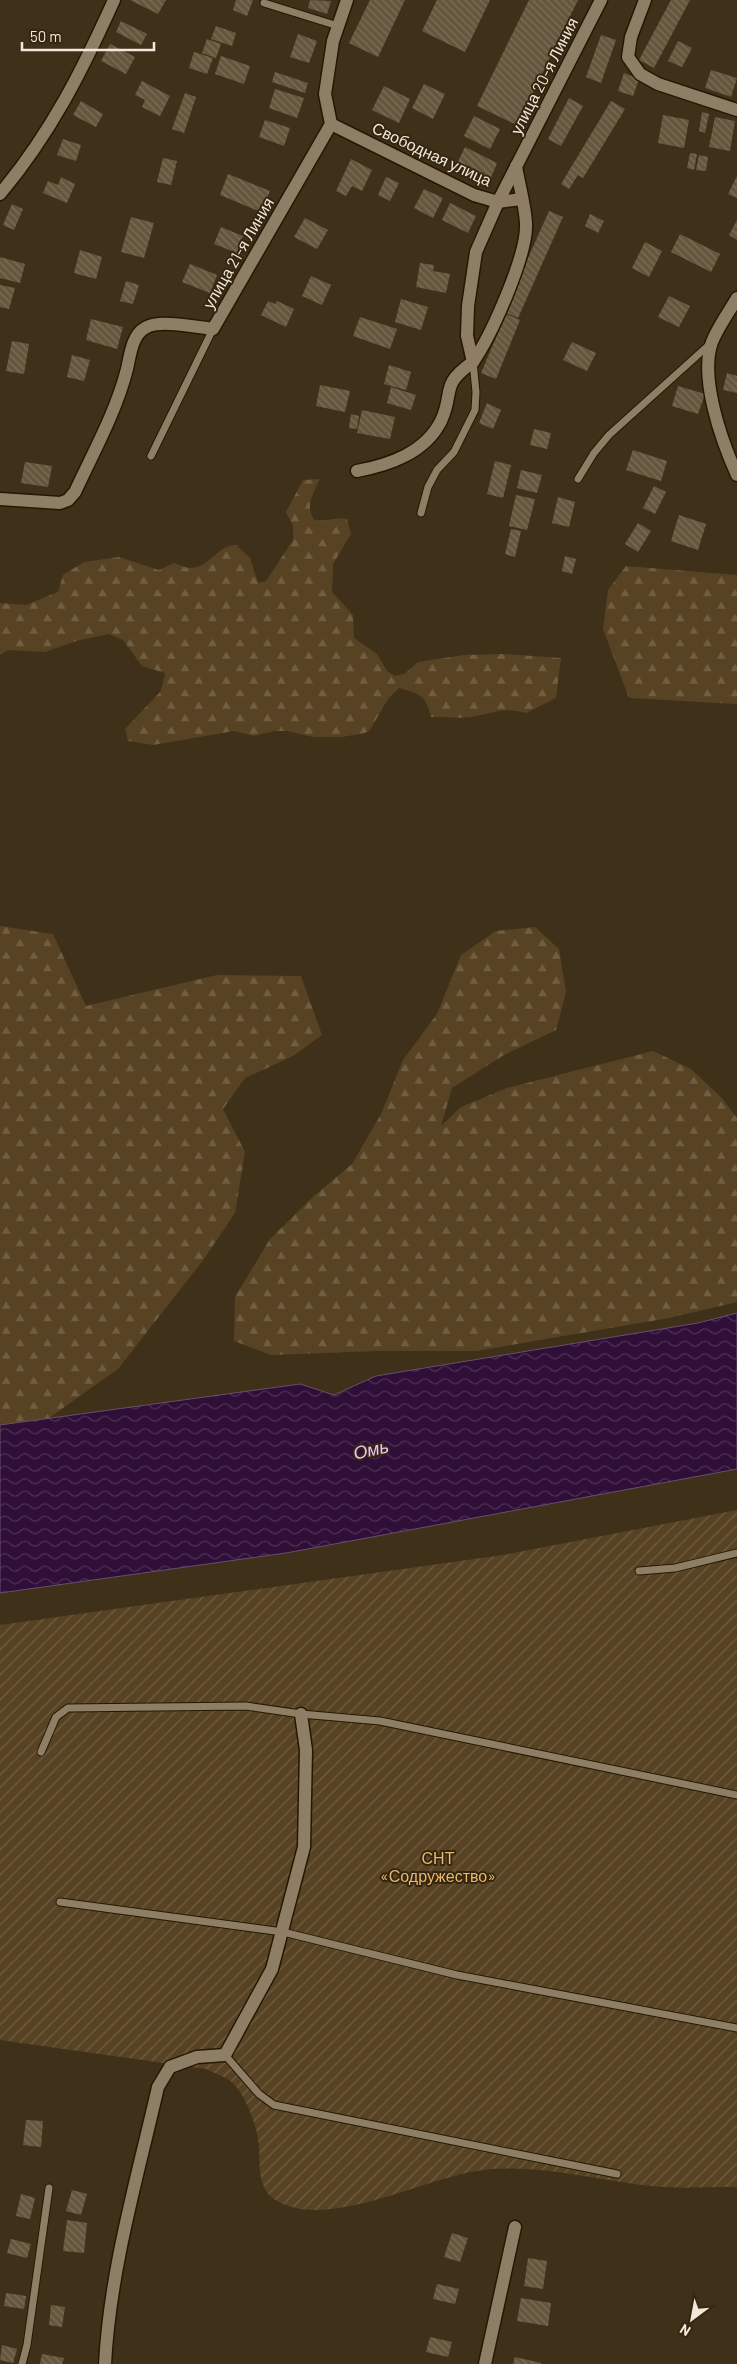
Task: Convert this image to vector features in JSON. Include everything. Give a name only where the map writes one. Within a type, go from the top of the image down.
[{"type":"street","points":[[0,194],[54,121],[84,67],[114,0]]},
{"type":"street","points":[[331,124],[325,94],[333,41],[347,0]]},
{"type":"street","name":"улица 20-я Линия","points":[[473,362],[467,336],[468,306],[476,252],[498,202],[601,0]]},
{"type":"street","points":[[645,0],[631,37],[628,57],[640,74],[658,84],[737,110]]},
{"type":"street","name":"Свободная улица","points":[[331,124],[474,195],[498,202],[522,199]]},
{"type":"street","name":"улица 21-я Линия","points":[[0,499],[60,503],[68,500],[75,492],[108,424],[121,390],[135,338],[144,328],[160,324],[212,329],[331,124]]},
{"type":"street","points":[[357,471],[384,466],[409,455],[433,433],[441,420],[451,381],[473,362],[484,345],[524,250],[526,224],[516,166]]},
{"type":"street","points":[[737,298],[712,342],[708,363],[713,404],[722,443],[737,475]]},
{"type":"street","points":[[105,2364],[107,2321],[116,2265],[158,2087],[170,2067],[197,2057],[225,2055],[272,1969],[304,1847],[306,1750],[301,1714]]},
{"type":"street","points":[[485,2364],[515,2227]]},
{"type":"lane","points":[[264,3],[338,26]]},
{"type":"lane","points":[[151,456],[212,329]]},
{"type":"lane","points":[[578,479],[594,453],[609,435],[712,342]]},
{"type":"lane","points":[[421,513],[428,487],[437,470],[454,452],[475,410],[476,392],[473,362]]},
{"type":"lane","points":[[639,1571],[675,1568],[737,1552]]},
{"type":"lane","points":[[41,1752],[56,1717],[68,1708],[246,1706],[301,1714],[380,1721],[737,1794]]},
{"type":"lane","points":[[60,1902],[283,1932],[457,1975],[737,2028]]},
{"type":"lane","points":[[225,2055],[259,2094],[274,2104],[617,2174]]},
{"type":"lane","points":[[22,2364],[28,2335],[49,2188]]},
{"type":"green space","points":[[320,479],[310,504],[311,515],[314,520],[322,521],[338,518],[347,519],[351,534],[333,564],[332,592],[353,615],[354,638],[377,654],[387,671],[395,676],[404,674],[418,662],[464,655],[504,654],[561,658],[556,698],[526,713],[506,710],[471,717],[431,717],[427,704],[421,696],[399,688],[388,699],[370,730],[365,733],[342,737],[313,737],[287,731],[274,731],[254,736],[234,731],[153,745],[128,741],[125,729],[161,691],[165,673],[142,666],[123,640],[109,634],[76,641],[45,652],[8,650],[0,655],[0,603],[26,605],[58,592],[63,575],[84,562],[119,557],[159,570],[174,563],[190,568],[203,564],[229,546],[236,545],[250,558],[258,583],[266,581],[293,540],[293,526],[286,512],[303,480]]},
{"type":"green space","points":[[626,566],[737,575],[737,704],[629,698],[603,629],[608,590]]},
{"type":"green space","points":[[0,926],[53,934],[86,1006],[217,975],[301,976],[322,1035],[293,1056],[245,1078],[223,1109],[245,1152],[235,1213],[204,1259],[118,1369],[8,1447],[0,1448]]},
{"type":"green space","points":[[535,927],[559,949],[566,992],[556,1030],[504,1055],[452,1088],[441,1126],[461,1107],[507,1088],[653,1051],[691,1069],[721,1097],[737,1118],[737,1302],[669,1318],[476,1351],[378,1351],[271,1355],[234,1341],[235,1297],[270,1239],[314,1196],[352,1164],[381,1114],[403,1060],[437,1014],[461,955],[496,931]]},
{"type":"green space","name":"СНТ «Содружество»","points":[[737,1510],[737,2187],[661,2187],[541,2170],[498,2169],[455,2176],[377,2200],[350,2206],[324,2210],[300,2209],[279,2202],[265,2190],[260,2174],[258,2138],[252,2116],[242,2095],[233,2083],[227,2079],[206,2069],[0,2040],[0,1625],[503,1555]]},
{"type":"water","name":"Омь","points":[[737,1313],[737,1469],[286,1553],[0,1593],[0,1425],[300,1384],[334,1395],[376,1376],[698,1323]]},
{"type":"building","points":[[130,0],[166,0],[158,14]]},
{"type":"building","points":[[236,0],[253,0],[247,16],[233,10]]},
{"type":"building","points":[[310,0],[331,1],[327,14],[308,8]]},
{"type":"building","points":[[370,0],[405,0],[378,57],[349,43]]},
{"type":"building","points":[[437,0],[490,0],[465,52],[422,31]]},
{"type":"building","points":[[529,0],[578,0],[517,125],[477,106]]},
{"type":"building","points":[[671,0],[690,0],[654,68],[639,60]]},
{"type":"building","points":[[121,21],[147,34],[141,45],[116,32]]},
{"type":"building","points":[[216,26],[236,33],[232,46],[211,39]]},
{"type":"building","points":[[298,34],[317,41],[309,63],[290,57]]},
{"type":"building","points":[[601,35],[616,40],[601,83],[586,77]]},
{"type":"building","points":[[207,39],[221,44],[216,58],[202,53]]},
{"type":"building","points":[[678,41],[692,48],[682,67],[668,61]]},
{"type":"building","points":[[110,44],[135,57],[126,74],[101,61]]},
{"type":"building","points":[[194,52],[213,58],[207,74],[189,68]]},
{"type":"building","points":[[221,56],[250,66],[244,84],[215,74]]},
{"type":"building","points":[[711,70],[737,78],[731,97],[705,88]]},
{"type":"building","points":[[275,72],[308,83],[305,93],[272,82]]},
{"type":"building","points":[[624,73],[639,79],[633,96],[618,91]]},
{"type":"building","points":[[142,81],[170,96],[160,116],[142,107],[145,100],[135,95]]},
{"type":"building","points":[[424,84],[445,94],[433,119],[412,108]]},
{"type":"building","points":[[384,86],[410,99],[399,123],[372,110]]},
{"type":"building","points":[[275,89],[304,98],[297,118],[269,108]]},
{"type":"building","points":[[185,93],[196,97],[184,133],[172,129]]},
{"type":"building","points":[[569,98],[583,106],[561,146],[548,139]]},
{"type":"building","points":[[81,101],[103,114],[96,127],[73,115]]},
{"type":"building","points":[[611,101],[625,109],[583,178],[578,175],[569,189],[561,184]]},
{"type":"building","points":[[702,112],[709,114],[705,133],[699,131]]},
{"type":"building","points":[[663,115],[689,120],[684,148],[658,143]]},
{"type":"building","points":[[474,116],[500,129],[490,149],[464,136]]},
{"type":"building","points":[[715,117],[735,121],[730,151],[709,147]]},
{"type":"building","points":[[265,120],[290,128],[284,146],[259,137]]},
{"type":"building","points":[[63,139],[81,145],[76,161],[57,155]]},
{"type":"building","points":[[465,147],[497,163],[490,180],[457,164]]},
{"type":"building","points":[[690,153],[697,154],[694,170],[687,168]]},
{"type":"building","points":[[699,155],[708,157],[706,171],[696,170]]},
{"type":"building","points":[[163,158],[177,161],[171,185],[157,182]]},
{"type":"building","points":[[351,159],[372,170],[362,191],[352,186],[346,196],[336,191]]},
{"type":"building","points":[[228,174],[270,191],[261,212],[220,195]]},
{"type":"building","points":[[737,176],[737,198],[728,194]]},
{"type":"building","points":[[61,177],[75,184],[67,203],[43,193],[48,181],[58,185]]},
{"type":"building","points":[[386,177],[399,183],[390,201],[378,195]]},
{"type":"building","points":[[424,189],[443,198],[433,218],[414,208]]},
{"type":"building","points":[[450,203],[476,216],[468,233],[442,220]]},
{"type":"building","points":[[12,204],[23,209],[14,230],[3,225]]},
{"type":"building","points":[[549,211],[563,217],[518,318],[504,312]]},
{"type":"building","points":[[590,214],[604,221],[598,233],[585,226]]},
{"type":"building","points":[[131,217],[154,223],[144,258],[121,252]]},
{"type":"building","points":[[305,218],[328,230],[317,249],[294,237]]},
{"type":"building","points":[[737,220],[737,240],[729,235]]},
{"type":"building","points":[[221,227],[243,236],[237,253],[214,244]]},
{"type":"building","points":[[680,234],[720,254],[711,272],[671,252]]},
{"type":"building","points":[[645,242],[662,251],[649,277],[632,268]]},
{"type":"building","points":[[80,250],[102,257],[96,279],[74,273]]},
{"type":"building","points":[[0,257],[25,264],[20,283],[0,278]]},
{"type":"building","points":[[420,263],[434,265],[433,271],[450,274],[446,293],[416,287]]},
{"type":"building","points":[[190,264],[217,275],[210,293],[182,282]]},
{"type":"building","points":[[311,276],[331,285],[322,305],[302,296]]},
{"type":"building","points":[[126,281],[139,285],[133,304],[120,301]]},
{"type":"building","points":[[0,285],[15,288],[9,309],[0,307]]},
{"type":"building","points":[[669,296],[690,306],[679,327],[658,317]]},
{"type":"building","points":[[401,299],[428,307],[421,330],[395,322]]},
{"type":"building","points":[[268,301],[275,304],[277,301],[294,309],[286,327],[261,315]]},
{"type":"building","points":[[506,314],[520,320],[496,379],[481,373]]},
{"type":"building","points":[[360,317],[397,329],[390,349],[353,336]]},
{"type":"building","points":[[91,319],[123,327],[117,349],[86,340]]},
{"type":"building","points":[[12,341],[29,344],[24,374],[6,371]]},
{"type":"building","points":[[572,342],[596,353],[587,371],[563,360]]},
{"type":"building","points":[[72,355],[90,360],[84,381],[67,377]]},
{"type":"building","points":[[389,365],[411,372],[406,390],[384,384]]},
{"type":"building","points":[[727,373],[737,376],[737,393],[723,390]]},
{"type":"building","points":[[320,385],[350,391],[345,412],[316,406]]},
{"type":"building","points":[[678,386],[705,394],[698,414],[672,406]]},
{"type":"building","points":[[391,387],[416,395],[411,410],[387,403]]},
{"type":"building","points":[[487,403],[501,410],[493,429],[479,423]]},
{"type":"building","points":[[362,410],[395,417],[390,439],[357,433]]},
{"type":"building","points":[[351,414],[359,416],[357,429],[349,428]]},
{"type":"building","points":[[534,429],[551,433],[547,449],[530,445]]},
{"type":"building","points":[[633,450],[667,461],[661,481],[626,470]]},
{"type":"building","points":[[495,461],[511,465],[503,498],[487,494]]},
{"type":"building","points":[[25,462],[52,466],[48,487],[21,483]]},
{"type":"building","points":[[521,470],[542,475],[537,493],[517,488]]},
{"type":"building","points":[[654,486],[666,492],[655,514],[643,508]]},
{"type":"building","points":[[516,495],[535,499],[527,530],[509,526]]},
{"type":"building","points":[[558,497],[575,502],[569,527],[552,523]]},
{"type":"building","points":[[679,515],[706,524],[698,550],[671,541]]},
{"type":"building","points":[[638,523],[651,531],[638,552],[625,544]]},
{"type":"building","points":[[511,529],[521,531],[515,557],[505,554]]},
{"type":"building","points":[[565,556],[576,559],[572,574],[562,571]]},
{"type":"building","points":[[26,2120],[43,2121],[41,2147],[23,2145]]},
{"type":"building","points":[[72,2190],[87,2194],[81,2215],[66,2211]]},
{"type":"building","points":[[21,2194],[35,2198],[30,2219],[16,2216]]},
{"type":"building","points":[[67,2220],[87,2223],[84,2253],[63,2251]]},
{"type":"building","points":[[452,2233],[468,2238],[460,2262],[444,2257]]},
{"type":"building","points":[[11,2239],[31,2244],[27,2258],[7,2253]]},
{"type":"building","points":[[528,2258],[547,2261],[543,2289],[524,2286]]},
{"type":"building","points":[[437,2284],[459,2289],[455,2304],[433,2299]]},
{"type":"building","points":[[6,2293],[26,2296],[24,2309],[4,2306]]},
{"type":"building","points":[[521,2298],[551,2303],[548,2326],[517,2321]]},
{"type":"building","points":[[51,2305],[65,2307],[62,2327],[49,2325]]},
{"type":"building","points":[[430,2337],[452,2342],[448,2357],[426,2352]]},
{"type":"building","points":[[2,2345],[17,2349],[13,2363],[0,2360]]},
{"type":"building","points":[[42,2354],[64,2358],[62,2364],[40,2364]]},
{"type":"building","points":[[515,2357],[541,2363],[541,2364],[513,2364]]}]
